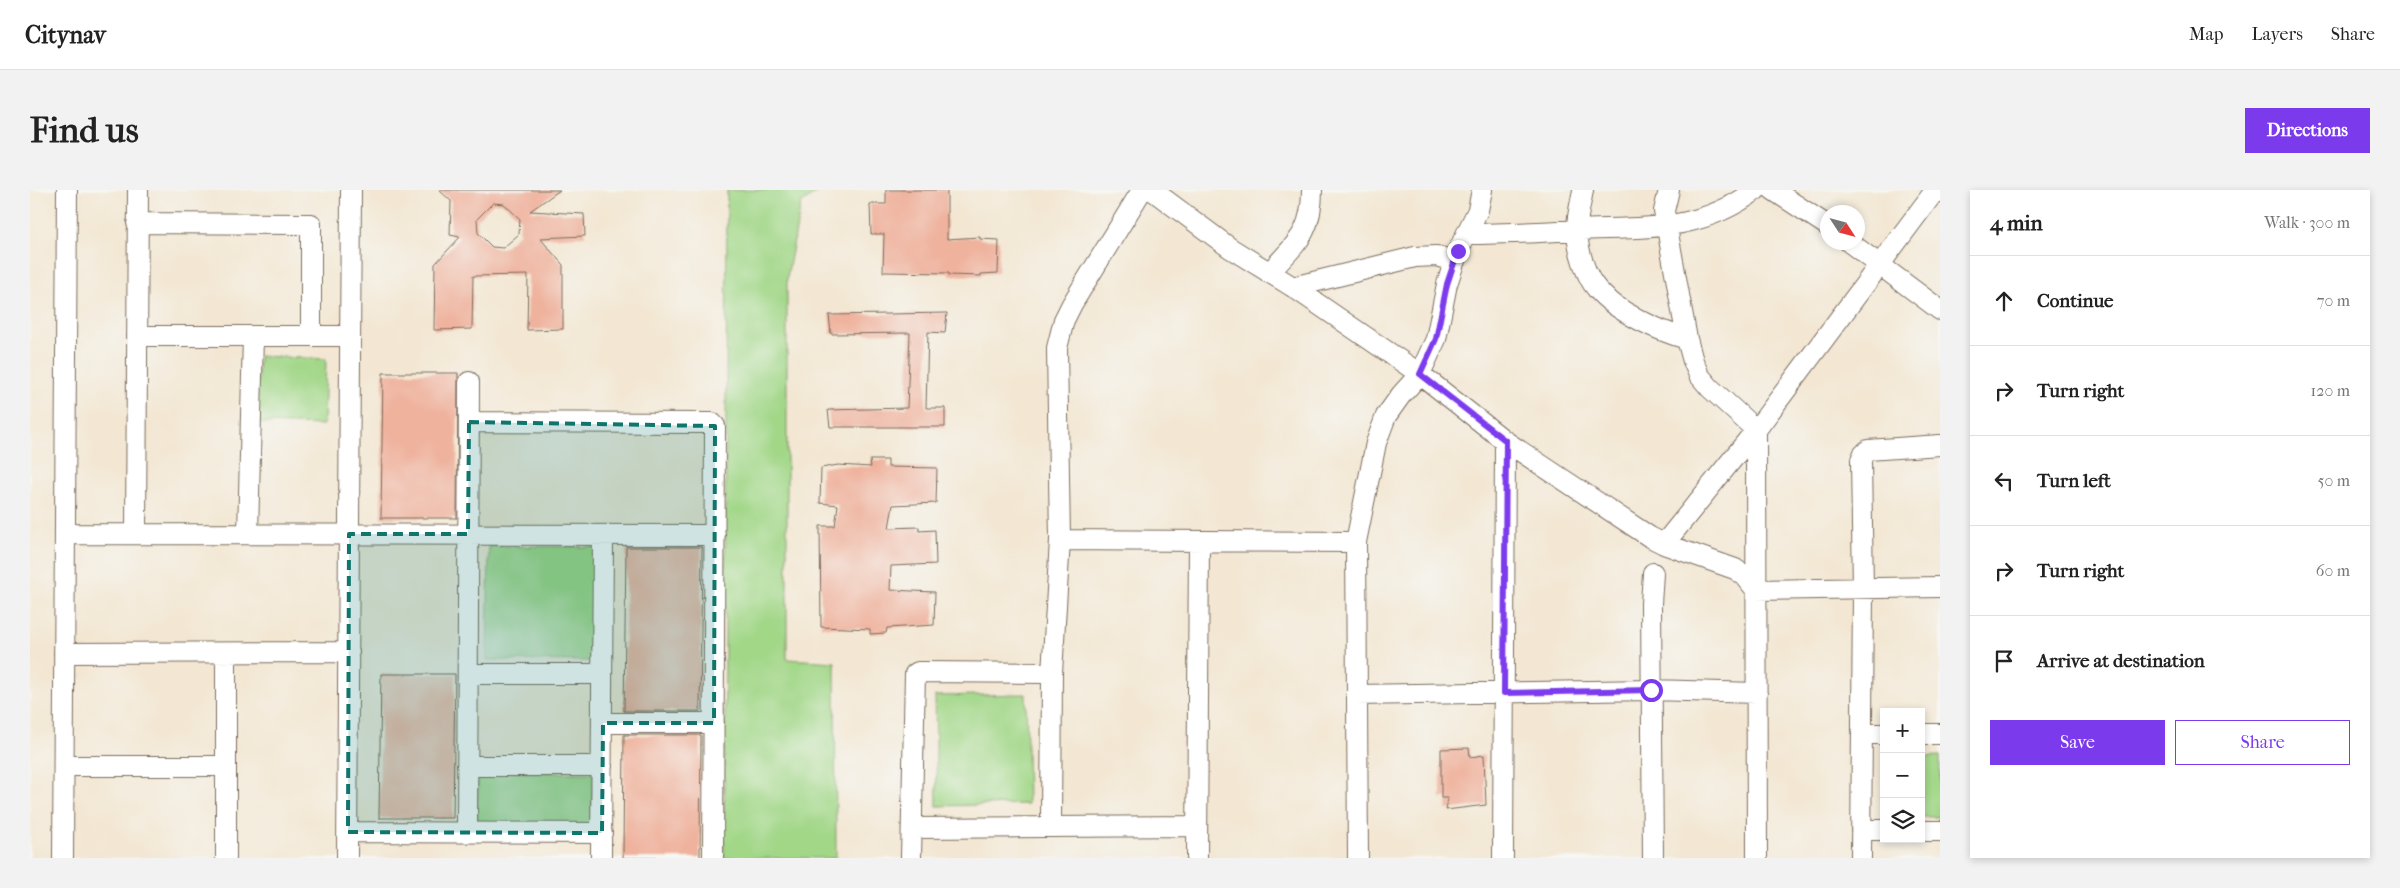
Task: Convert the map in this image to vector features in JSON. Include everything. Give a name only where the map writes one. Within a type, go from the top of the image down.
[{"type":"street","points":[[63,858],[68,190]]},
{"type":"street","points":[[136,534],[138,190]]},
{"type":"street","points":[[347,858],[351,190]]},
{"type":"street","points":[[1051,826],[1052,672],[1060,540],[1057,348],[1072,304],[1142,190]]},
{"type":"street","points":[[1152,190],[1230,248],[1292,287],[1420,374],[1506,441],[1650,538],[1735,569],[1745,576],[1756,590]]},
{"type":"street","points":[[1269,274],[1296,244],[1307,226],[1313,209],[1312,190]]},
{"type":"street","points":[[1358,858],[1356,542],[1376,443],[1386,416],[1401,395],[1420,374],[1436,339],[1444,298],[1455,260],[1478,210],[1482,190]]},
{"type":"street","points":[[1583,190],[1576,230],[1590,280],[1602,294],[1618,306],[1650,324],[1687,339]]},
{"type":"street","points":[[1669,190],[1664,211],[1687,339],[1699,375],[1722,400],[1756,430],[1758,858]]},
{"type":"street","points":[[1467,234],[1518,234],[1667,226],[1697,220],[1756,190]]},
{"type":"street","points":[[1773,190],[1820,221]]},
{"type":"street","points":[[1664,544],[1756,430],[1936,191]]},
{"type":"street","points":[[138,223],[311,224],[311,336]]},
{"type":"street","points":[[1859,250],[1940,310]]},
{"type":"street","points":[[1292,287],[1415,257],[1436,256],[1455,260]]},
{"type":"street","points":[[137,336],[350,336]]},
{"type":"street","points":[[248,534],[253,336]]},
{"type":"street","points":[[467,832],[469,382]]},
{"type":"street","points":[[469,422],[714,423],[716,428],[714,858]]},
{"type":"street","points":[[1503,858],[1506,441]]},
{"type":"street","points":[[1861,858],[1862,454],[1868,450],[1940,445]]},
{"type":"street","points":[[65,534],[715,535]]},
{"type":"street","points":[[601,858],[603,535]]},
{"type":"street","points":[[1060,540],[1356,542]]},
{"type":"street","points":[[1197,858],[1199,541]]},
{"type":"street","points":[[1653,573],[1651,690],[1653,858]]},
{"type":"street","points":[[1756,590],[1940,587]]},
{"type":"street","points":[[64,653],[349,652]]},
{"type":"street","points":[[226,653],[226,858]]},
{"type":"street","points":[[911,858],[915,674],[918,672],[1052,672]]},
{"type":"street","points":[[468,674],[602,674]]},
{"type":"street","points":[[1357,695],[1651,690],[1757,692]]},
{"type":"street","points":[[602,723],[714,723]]},
{"type":"street","points":[[1862,734],[1880,734]]},
{"type":"street","points":[[1925,734],[1940,734]]},
{"type":"street","points":[[64,766],[226,766]]},
{"type":"street","points":[[467,766],[602,766]]},
{"type":"street","points":[[912,828],[1197,826]]},
{"type":"street","points":[[1861,830],[1880,830]]},
{"type":"street","points":[[1925,830],[1940,831]]},
{"type":"street","points":[[348,832],[602,833]]},
{"type":"highlighted area","points":[[469,422],[715,426],[714,723],[603,723],[602,833],[348,832],[349,534],[468,534]]},
{"type":"green space","points":[[727,190],[820,190],[801,204],[787,277],[787,659],[835,662],[836,858],[724,858]]},
{"type":"green space","points":[[259,356],[326,359],[324,425],[256,423]]},
{"type":"green space","points":[[489,546],[597,547],[595,661],[487,660]]},
{"type":"green space","points":[[1026,694],[1028,804],[937,806],[935,696]]},
{"type":"green space","points":[[1940,756],[1940,817],[1925,817],[1925,757]]},
{"type":"green space","points":[[478,772],[593,773],[592,826],[477,825]]},
{"type":"building","points":[[439,190],[560,190],[530,211],[584,214],[585,236],[540,238],[563,265],[563,329],[527,330],[528,275],[473,276],[472,329],[434,330],[435,264],[460,237],[450,235],[451,201]],"holes":[[[493,203],[504,204],[520,219],[519,234],[503,248],[492,247],[478,233],[477,219]]]},
{"type":"building","points":[[886,190],[947,190],[947,239],[980,237],[980,239],[999,240],[998,273],[981,274],[981,276],[949,275],[949,273],[883,272],[884,234],[871,234],[870,204],[886,204]]},
{"type":"building","points":[[947,313],[945,333],[928,332],[926,408],[945,408],[945,427],[830,427],[828,410],[907,408],[910,333],[831,334],[829,315]]},
{"type":"building","points":[[383,373],[458,373],[457,518],[381,518]]},
{"type":"building","points":[[870,460],[888,460],[888,467],[937,468],[936,503],[893,505],[889,528],[919,527],[919,531],[935,530],[936,564],[891,566],[890,590],[935,592],[934,625],[887,628],[886,633],[870,634],[870,629],[821,627],[820,526],[835,526],[838,505],[820,503],[821,468],[838,465],[871,467]]},
{"type":"building","points":[[626,547],[702,547],[700,711],[624,711]]},
{"type":"building","points":[[381,674],[455,674],[453,818],[379,818]]},
{"type":"building","points":[[624,735],[701,735],[700,858],[623,858]]},
{"type":"building","points":[[1469,748],[1470,757],[1484,755],[1486,805],[1446,810],[1448,798],[1441,798],[1441,749]]},
{"type":"route","points":[[1458,251],[1447,284],[1436,339],[1420,374],[1506,441],[1504,693],[1651,690]]}]
